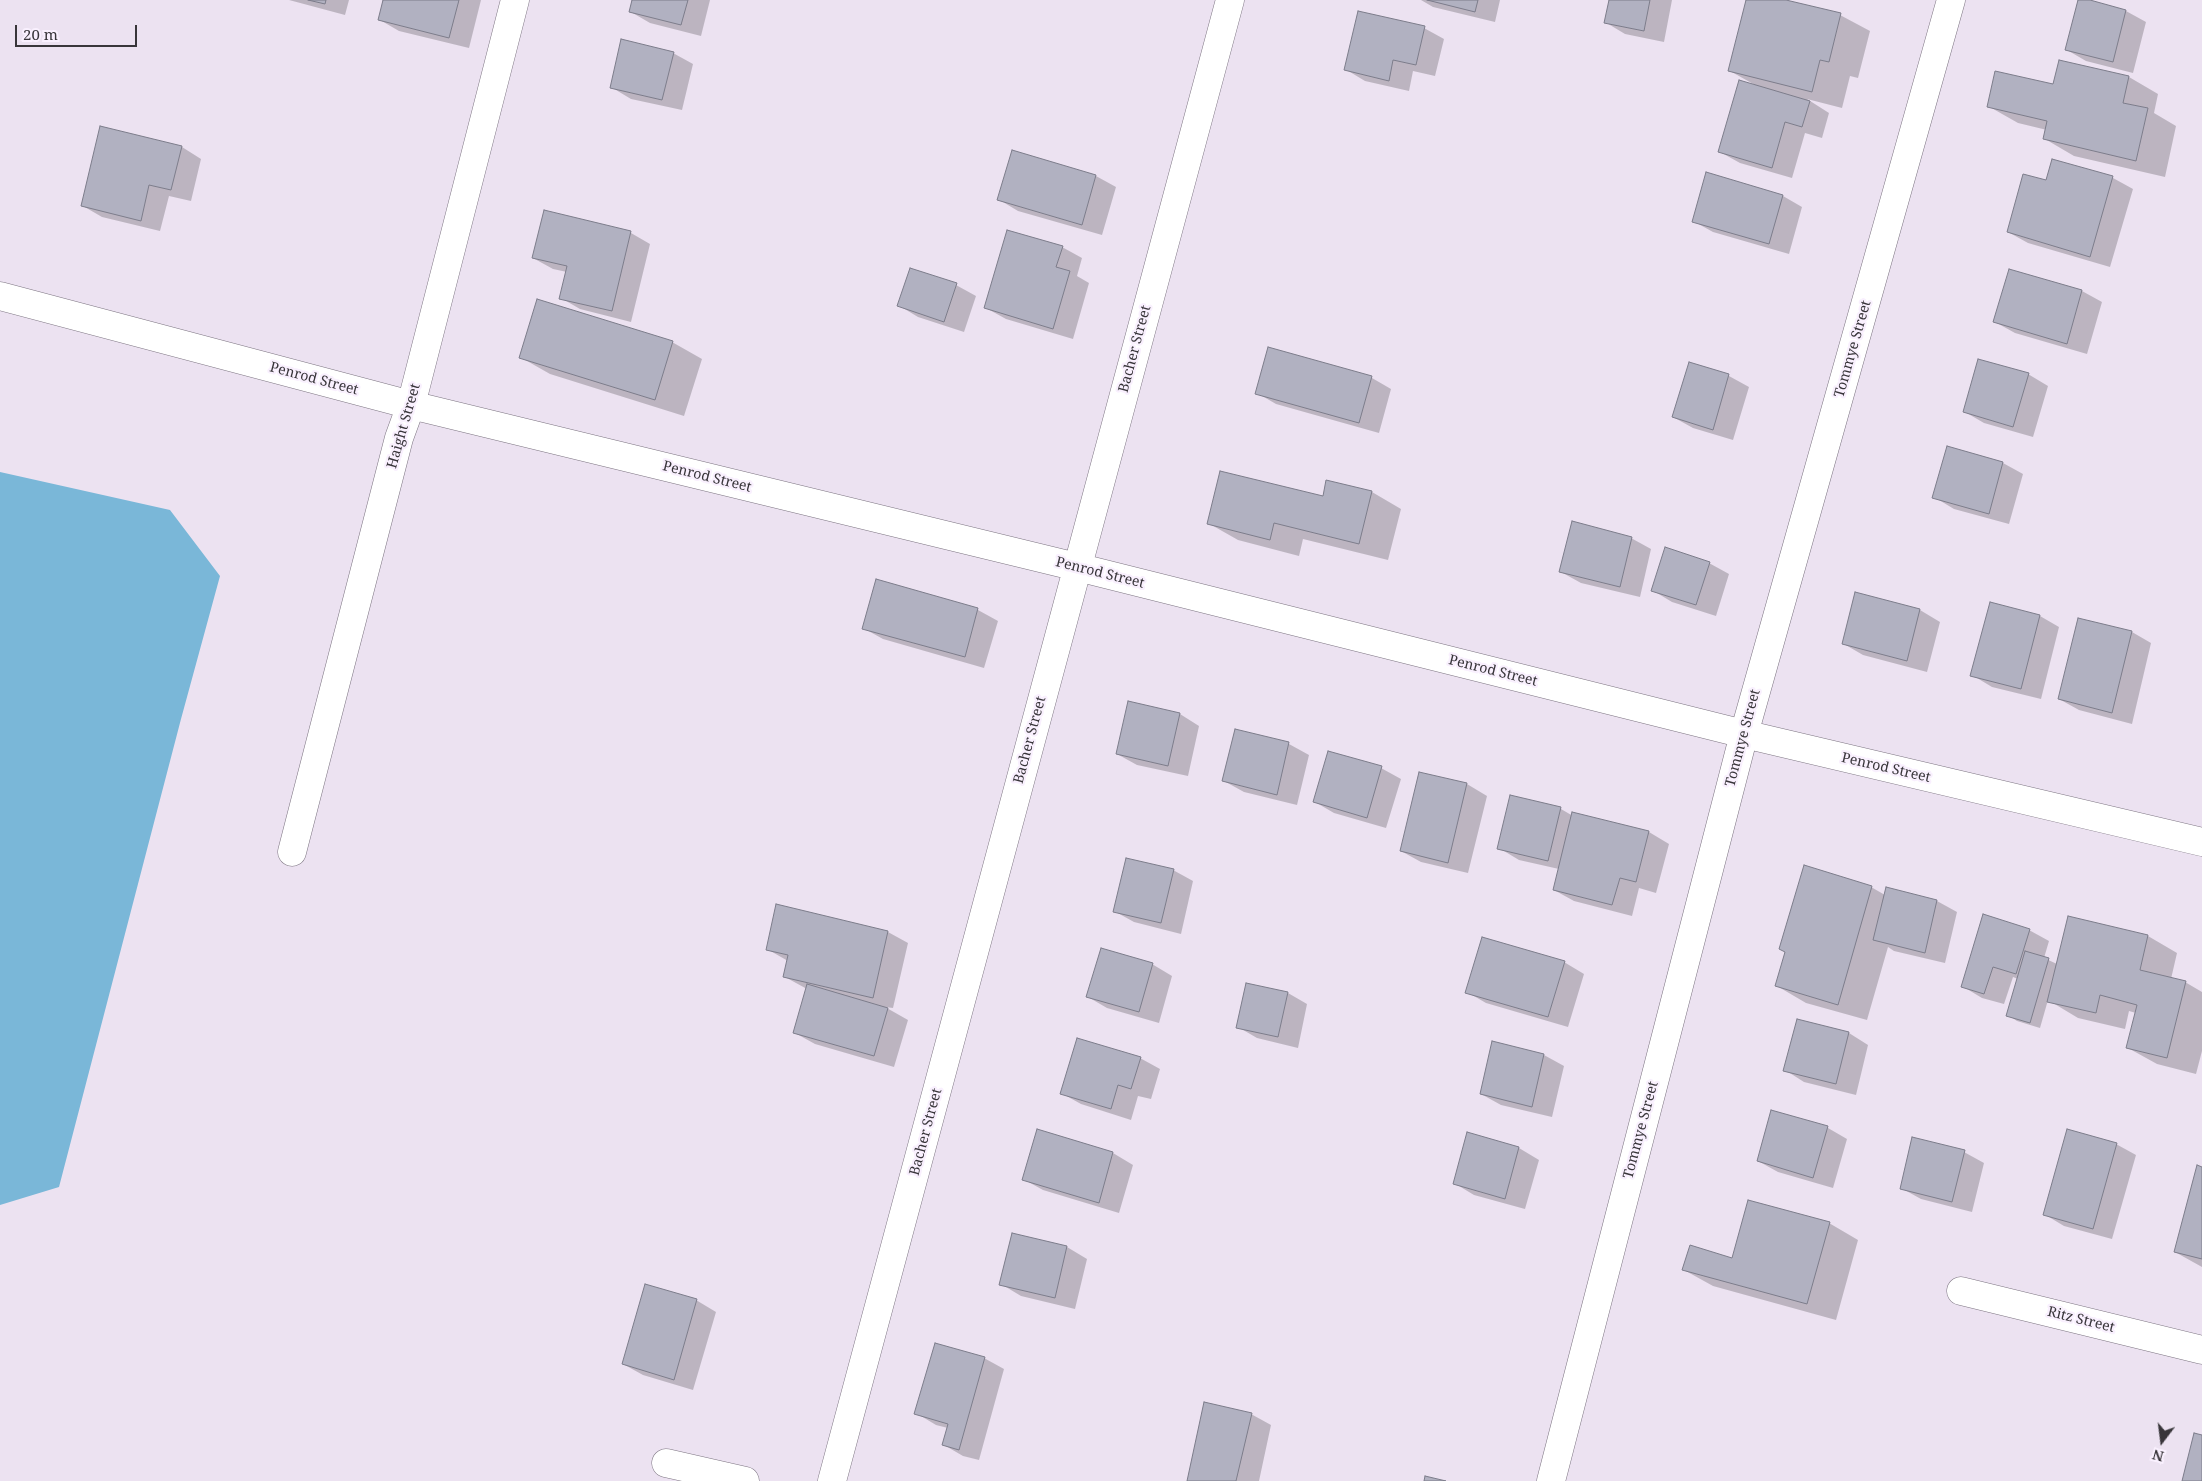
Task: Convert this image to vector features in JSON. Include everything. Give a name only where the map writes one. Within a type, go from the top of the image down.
[{"type":"street","name":"Haight Street","points":[[292,852],[399,438],[411,405],[516,0]]},
{"type":"street","name":"Bacher Street","points":[[832,1481],[1076,566],[1230,0]]},
{"type":"street","name":"Tommye Street","points":[[1551,1481],[1744,734],[1951,0]]},
{"type":"street","name":"Penrod Street","points":[[0,296],[411,405],[1076,566],[1744,734],[2202,842]]},
{"type":"street","name":"Ritz Street","points":[[1961,1291],[2202,1350]]},
{"type":"street","points":[[666,1462],[745,1481]]},
{"type":"water","points":[[0,472],[170,510],[220,576],[59,1187],[0,1205]]},
{"type":"building","points":[[308,0],[326,0],[325,4]]},
{"type":"building","points":[[383,0],[459,0],[449,38],[378,20]]},
{"type":"building","points":[[632,0],[688,0],[681,25],[629,12]]},
{"type":"building","points":[[1427,0],[1478,0],[1475,12]]},
{"type":"building","points":[[1609,0],[1650,0],[1644,31],[1604,23]]},
{"type":"building","points":[[1746,0],[1786,0],[1841,13],[1829,62],[1820,60],[1812,92],[1728,71]]},
{"type":"building","points":[[2078,0],[2090,0],[2126,10],[2113,62],[2065,50]]},
{"type":"building","points":[[1358,11],[1425,26],[1416,65],[1393,60],[1389,81],[1344,70]]},
{"type":"building","points":[[621,39],[674,52],[662,100],[610,88]]},
{"type":"building","points":[[2059,60],[2129,76],[2123,103],[2148,108],[2136,161],[2043,139],[2047,121],[1987,107],[1995,71],[2053,84]]},
{"type":"building","points":[[1739,80],[1810,101],[1802,127],[1785,122],[1772,168],[1718,152]]},
{"type":"building","points":[[100,126],[182,146],[171,190],[149,185],[141,221],[81,206]]},
{"type":"building","points":[[1012,150],[1096,175],[1082,225],[997,200]]},
{"type":"building","points":[[2052,159],[2113,176],[2090,257],[2007,232],[2023,174],[2046,180]]},
{"type":"building","points":[[1706,172],[1783,195],[1769,244],[1692,222]]},
{"type":"building","points":[[544,210],[631,231],[612,311],[559,299],[567,266],[532,258]]},
{"type":"building","points":[[1007,230],[1063,246],[1056,267],[1070,271],[1053,329],[984,308]]},
{"type":"building","points":[[910,268],[957,283],[944,322],[897,306]]},
{"type":"building","points":[[2009,269],[2082,290],[2067,344],[1993,322]]},
{"type":"building","points":[[537,299],[673,341],[655,400],[519,358]]},
{"type":"building","points":[[1268,347],[1372,376],[1359,423],[1255,394]]},
{"type":"building","points":[[1978,359],[2029,373],[2013,427],[1963,412]]},
{"type":"building","points":[[1689,362],[1729,374],[1713,430],[1672,417]]},
{"type":"building","points":[[1947,446],[2003,462],[1989,514],[1932,498]]},
{"type":"building","points":[[1220,471],[1323,496],[1326,480],[1372,491],[1359,544],[1274,523],[1270,540],[1207,524]]},
{"type":"building","points":[[1572,521],[1632,537],[1620,587],[1559,572]]},
{"type":"building","points":[[1665,547],[1710,562],[1696,605],[1651,591]]},
{"type":"building","points":[[876,579],[978,608],[965,657],[862,629]]},
{"type":"building","points":[[1855,592],[1920,609],[1907,661],[1842,644]]},
{"type":"building","points":[[1990,602],[2040,615],[2021,689],[1970,676]]},
{"type":"building","points":[[2078,618],[2132,631],[2112,713],[2058,699]]},
{"type":"building","points":[[1128,701],[1180,713],[1168,766],[1116,754]]},
{"type":"building","points":[[1235,729],[1289,742],[1277,795],[1222,781]]},
{"type":"building","points":[[1328,751],[1382,766],[1367,818],[1313,802]]},
{"type":"building","points":[[1419,772],[1467,783],[1448,863],[1400,851]]},
{"type":"building","points":[[1510,795],[1561,807],[1548,861],[1497,849]]},
{"type":"building","points":[[1572,812],[1649,831],[1636,882],[1620,878],[1612,905],[1553,890]]},
{"type":"building","points":[[1126,858],[1174,869],[1161,923],[1113,912]]},
{"type":"building","points":[[1804,865],[1872,886],[1838,1005],[1775,986],[1785,952],[1779,949]]},
{"type":"building","points":[[1886,887],[1937,900],[1925,953],[1873,940]]},
{"type":"building","points":[[776,904],[888,931],[873,998],[783,977],[788,955],[766,950]]},
{"type":"building","points":[[1983,914],[2030,929],[2016,974],[1993,967],[1984,994],[1961,987]]},
{"type":"building","points":[[2068,916],[2148,935],[2140,970],[2186,981],[2167,1058],[2126,1048],[2137,1005],[2100,995],[2096,1013],[2047,1002]]},
{"type":"building","points":[[1482,937],[1565,961],[1548,1017],[1465,993]]},
{"type":"building","points":[[1101,948],[1153,963],[1139,1012],[1086,997]]},
{"type":"building","points":[[2025,951],[2049,958],[2030,1023],[2006,1016]]},
{"type":"building","points":[[1246,983],[1288,992],[1278,1037],[1236,1028]]},
{"type":"building","points":[[807,984],[888,1008],[874,1056],[793,1033]]},
{"type":"building","points":[[1797,1019],[1849,1032],[1836,1084],[1783,1071]]},
{"type":"building","points":[[1077,1038],[1141,1057],[1131,1089],[1118,1085],[1111,1109],[1060,1094]]},
{"type":"building","points":[[1492,1041],[1544,1054],[1532,1107],[1480,1094]]},
{"type":"building","points":[[1771,1110],[1828,1126],[1813,1178],[1757,1161]]},
{"type":"building","points":[[1037,1129],[1113,1152],[1099,1203],[1022,1180]]},
{"type":"building","points":[[2067,1129],[2117,1143],[2093,1229],[2043,1215]]},
{"type":"building","points":[[1467,1132],[1519,1147],[1505,1199],[1453,1184]]},
{"type":"building","points":[[1912,1137],[1965,1150],[1952,1202],[1900,1189]]},
{"type":"building","points":[[2197,1165],[2202,1167],[2202,1259],[2174,1252]]},
{"type":"building","points":[[1748,1200],[1830,1222],[1807,1304],[1682,1270],[1690,1245],[1732,1258]]},
{"type":"building","points":[[1012,1233],[1067,1246],[1055,1298],[999,1285]]},
{"type":"building","points":[[645,1284],[697,1299],[674,1380],[622,1364]]},
{"type":"building","points":[[935,1343],[985,1357],[959,1450],[942,1445],[948,1424],[914,1414]]},
{"type":"building","points":[[1204,1402],[1252,1413],[1236,1481],[1187,1481]]},
{"type":"building","points":[[2194,1433],[2202,1435],[2202,1481],[2182,1481]]},
{"type":"building","points":[[1425,1476],[1446,1481],[1424,1481]]}]
